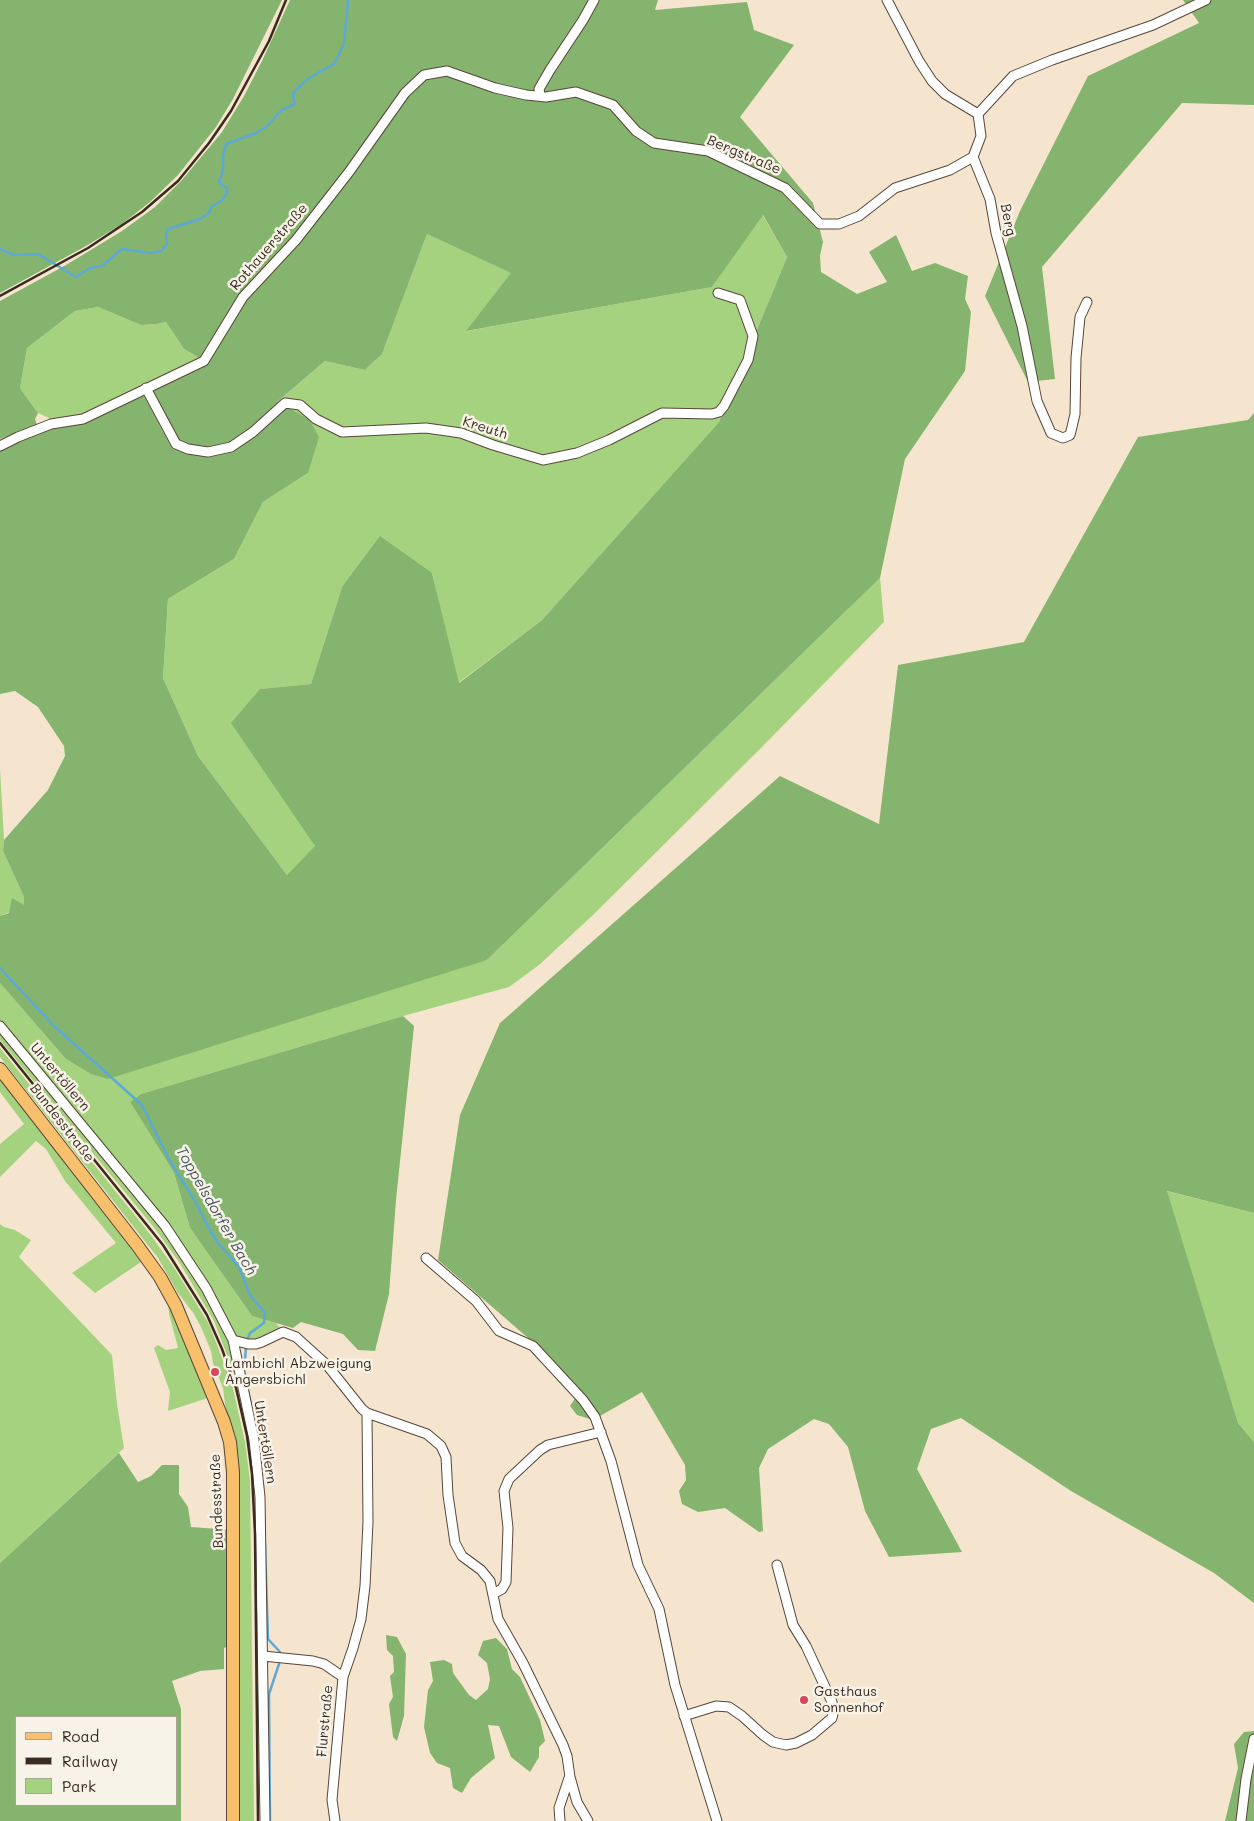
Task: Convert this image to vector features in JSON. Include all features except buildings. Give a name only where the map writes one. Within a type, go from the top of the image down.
[{"type":"main road","name":"Bundesstraße","points":[[0,1068],[138,1245],[160,1277],[176,1306],[224,1422],[230,1442],[233,1472],[233,1821]]},
{"type":"street","points":[[540,95],[540,89],[550,70],[594,0]]},
{"type":"street","points":[[887,0],[919,61],[932,81],[945,94],[978,114]]},
{"type":"street","points":[[978,114],[1013,76],[1052,60],[1153,25],[1206,0]]},
{"type":"street","name":"Rothauerstraße","points":[[0,446],[51,424],[83,418],[204,361],[243,297],[296,240],[349,172],[405,94],[424,74],[447,71],[495,88],[526,95],[540,95]]},
{"type":"street","name":"Bergstraße","points":[[540,95],[546,97],[576,92],[613,105],[636,131],[654,143],[708,151],[785,188],[820,224],[839,224],[859,216],[895,188],[950,170],[973,157]]},
{"type":"street","points":[[973,157],[981,136],[978,114]]},
{"type":"street","name":"Berg","points":[[973,157],[990,199],[996,233],[1022,326],[1037,401],[1051,434],[1063,438],[1070,435],[1075,414],[1074,386],[1080,317],[1088,302]]},
{"type":"street","name":"Kreuth","points":[[146,388],[176,444],[188,449],[208,452],[231,447],[254,432],[285,403],[300,405],[316,419],[342,432],[426,428],[461,433],[543,460],[577,452],[609,440],[662,413],[712,414],[719,412],[748,360],[753,336],[740,300],[718,293]]},
{"type":"street","name":"Untertöllern","points":[[0,1026],[165,1226],[206,1288],[233,1340],[251,1424],[260,1497],[265,1821]]},
{"type":"street","points":[[426,1258],[476,1301],[499,1331],[533,1346],[595,1417],[611,1461],[638,1565],[659,1609],[675,1685],[718,1821]]},
{"type":"street","points":[[233,1340],[240,1343],[256,1344],[283,1332],[296,1337],[327,1365],[367,1413],[427,1434],[441,1446],[446,1457],[448,1495],[455,1543],[466,1561],[485,1574],[490,1581],[501,1626],[522,1663],[563,1746],[577,1802],[588,1821]]},
{"type":"street","points":[[343,1677],[361,1619],[365,1586],[368,1522],[367,1413]]},
{"type":"street","points":[[493,1594],[502,1589],[506,1582],[508,1528],[504,1491],[509,1479],[548,1445],[601,1432]]},
{"type":"street","points":[[684,1716],[716,1706],[730,1707],[773,1742],[786,1744],[796,1743],[812,1735],[832,1718],[832,1702],[806,1646],[793,1625],[777,1565]]},
{"type":"street","name":"Flurstraße","points":[[263,1656],[313,1660],[331,1668],[343,1677],[332,1800],[335,1821]]},
{"type":"street","points":[[1241,1821],[1246,1779],[1254,1739]]},
{"type":"street","points":[[560,1821],[559,1808],[570,1777]]},
{"type":"green space","points":[[0,0],[282,0],[233,99],[216,127],[178,175],[150,202],[122,224],[0,293]]},
{"type":"green space","points":[[290,0],[658,0],[655,10],[747,2],[754,30],[794,45],[740,117],[813,203],[823,242],[820,256],[821,272],[857,294],[887,282],[869,252],[896,235],[912,271],[935,263],[968,276],[965,299],[971,312],[965,371],[905,459],[880,578],[487,960],[108,1079],[91,1074],[65,1058],[0,983],[0,916],[9,913],[12,898],[24,905],[24,897],[3,851],[4,840],[48,790],[65,756],[64,746],[38,707],[15,691],[0,694],[0,451],[51,424],[83,418],[204,361],[184,349],[166,322],[141,325],[98,307],[75,311],[27,348],[20,388],[38,413],[35,419],[37,425],[0,439],[0,301],[66,265],[122,231],[155,207],[182,180],[222,132],[262,61]],"holes":[[[763,215],[787,257],[719,422],[542,620],[459,683],[432,573],[380,536],[342,587],[311,684],[260,689],[231,723],[315,846],[287,875],[198,756],[163,678],[168,599],[234,559],[263,502],[308,473],[319,437],[309,419],[277,402],[325,361],[365,370],[382,354],[427,234],[511,273],[466,331],[712,287]]]},
{"type":"green space","points":[[1183,0],[1254,0],[1254,105],[1182,103],[1042,267],[1055,379],[1028,382],[985,296],[1020,211],[1088,76],[1199,23]]},
{"type":"green space","points":[[762,214],[787,257],[719,422],[542,620],[458,683],[432,573],[342,587],[311,684],[260,689],[315,847],[287,875],[198,756],[163,678],[168,599],[234,559],[263,502],[308,473],[309,419],[276,403],[325,361],[365,370],[382,354],[427,234],[512,273],[467,331],[712,287]]},
{"type":"green space","points":[[98,307],[141,325],[166,322],[184,349],[204,361],[83,419],[51,424],[49,418],[38,413],[20,388],[27,348],[75,311]]},
{"type":"green space","points":[[1254,413],[1254,1213],[1167,1191],[1238,1423],[1254,1442],[1254,1603],[1214,1573],[1071,1491],[961,1418],[931,1429],[917,1469],[962,1552],[889,1557],[865,1511],[848,1447],[829,1424],[814,1419],[768,1449],[759,1468],[763,1531],[759,1532],[725,1508],[698,1512],[682,1504],[679,1491],[686,1480],[685,1465],[642,1392],[593,1420],[577,1415],[570,1406],[576,1397],[542,1350],[438,1260],[460,1115],[500,1023],[780,776],[879,824],[898,665],[1024,642],[1138,437],[1248,420]]},
{"type":"green space","points":[[880,578],[884,622],[762,747],[593,915],[539,965],[509,987],[403,1016],[141,1094],[130,1102],[174,1173],[190,1228],[252,1316],[276,1323],[283,1332],[268,1339],[233,1341],[242,1388],[235,1376],[214,1321],[181,1265],[156,1230],[0,1040],[0,983],[65,1058],[487,960]]},
{"type":"green space","points":[[0,768],[3,851],[24,897],[24,906],[0,916]]},
{"type":"green space","points":[[403,1016],[414,1026],[396,1200],[389,1294],[375,1351],[358,1350],[343,1334],[301,1322],[293,1328],[252,1316],[190,1228],[174,1173],[130,1102],[141,1094]]},
{"type":"green space","points":[[0,1048],[150,1234],[175,1269],[209,1324],[232,1384],[245,1442],[250,1480],[254,1821],[238,1821],[239,1492],[232,1428],[226,1411],[223,1388],[213,1363],[211,1351],[194,1314],[178,1293],[158,1258],[0,1057]]},
{"type":"green space","points":[[0,1069],[147,1258],[95,1293],[72,1273],[116,1243],[65,1181],[46,1149],[36,1141],[0,1177],[0,1144],[24,1124],[0,1092]]},
{"type":"green space","points":[[1166,1191],[1254,1213],[1254,1442],[1238,1423]]},
{"type":"green space","points":[[0,1224],[15,1230],[31,1240],[19,1257],[112,1355],[124,1448],[0,1563]]},
{"type":"green space","points":[[167,1290],[214,1396],[168,1411],[170,1392],[154,1348],[158,1345],[166,1350],[178,1348],[169,1314]]},
{"type":"green space","points":[[119,1453],[138,1482],[151,1476],[162,1465],[179,1465],[179,1494],[188,1507],[191,1527],[233,1530],[233,1644],[224,1648],[224,1669],[200,1671],[172,1681],[181,1709],[181,1821],[0,1821],[0,1563]]},
{"type":"green space","points":[[386,1635],[397,1637],[406,1654],[404,1716],[397,1741],[393,1737],[389,1704],[393,1697],[390,1676],[394,1672],[393,1656],[387,1650]]},
{"type":"green space","points":[[496,1638],[507,1649],[512,1669],[520,1677],[540,1720],[545,1741],[539,1747],[539,1757],[530,1772],[511,1757],[499,1726],[488,1725],[495,1758],[471,1778],[462,1793],[453,1788],[450,1768],[437,1763],[430,1753],[424,1727],[428,1690],[433,1681],[430,1662],[444,1660],[452,1664],[453,1673],[469,1695],[476,1700],[488,1689],[490,1679],[487,1663],[478,1655],[483,1641]]},
{"type":"green space","points":[[1254,1731],[1254,1821],[1225,1821],[1238,1768],[1234,1744],[1244,1732]]},
{"type":"waterway","name":"Toppelsdorfer Bach","points":[[0,249],[14,255],[38,254],[76,277],[90,268],[102,266],[122,249],[151,253],[161,251],[167,244],[166,233],[168,229],[200,219],[209,213],[211,207],[222,200],[227,193],[227,188],[219,182],[223,171],[223,156],[226,144],[256,133],[266,127],[282,110],[295,104],[294,92],[309,78],[334,64],[344,44],[348,0]]},
{"type":"waterway","name":"Toppelsdorfer Bach","points":[[0,968],[53,1025],[142,1105],[170,1161],[195,1201],[207,1225],[218,1243],[239,1267],[250,1295],[265,1313],[264,1323],[250,1333],[248,1338]]},
{"type":"waterway","name":"Toppelsdorfer Bach","points":[[246,1347],[244,1372],[255,1423]]},
{"type":"waterway","name":"Toppelsdorfer Bach","points":[[258,1438],[261,1470]]},
{"type":"waterway","name":"Toppelsdorfer Bach","points":[[264,1513],[268,1639],[280,1652]]},
{"type":"waterway","name":"Toppelsdorfer Bach","points":[[270,1821],[269,1694],[280,1661]]},
{"type":"railway","points":[[0,296],[88,248],[142,212],[178,181],[209,143],[231,111],[269,41],[286,0]]},
{"type":"railway","points":[[0,1043],[163,1245],[207,1315],[236,1388],[247,1436],[252,1474],[255,1534],[258,1821]]},
{"type":"place","name":"Lambichl Abzweigung Angersbichl","points":[[215,1372]]},
{"type":"place","name":"Gasthaus Sonnenhof","points":[[804,1700]]}]
